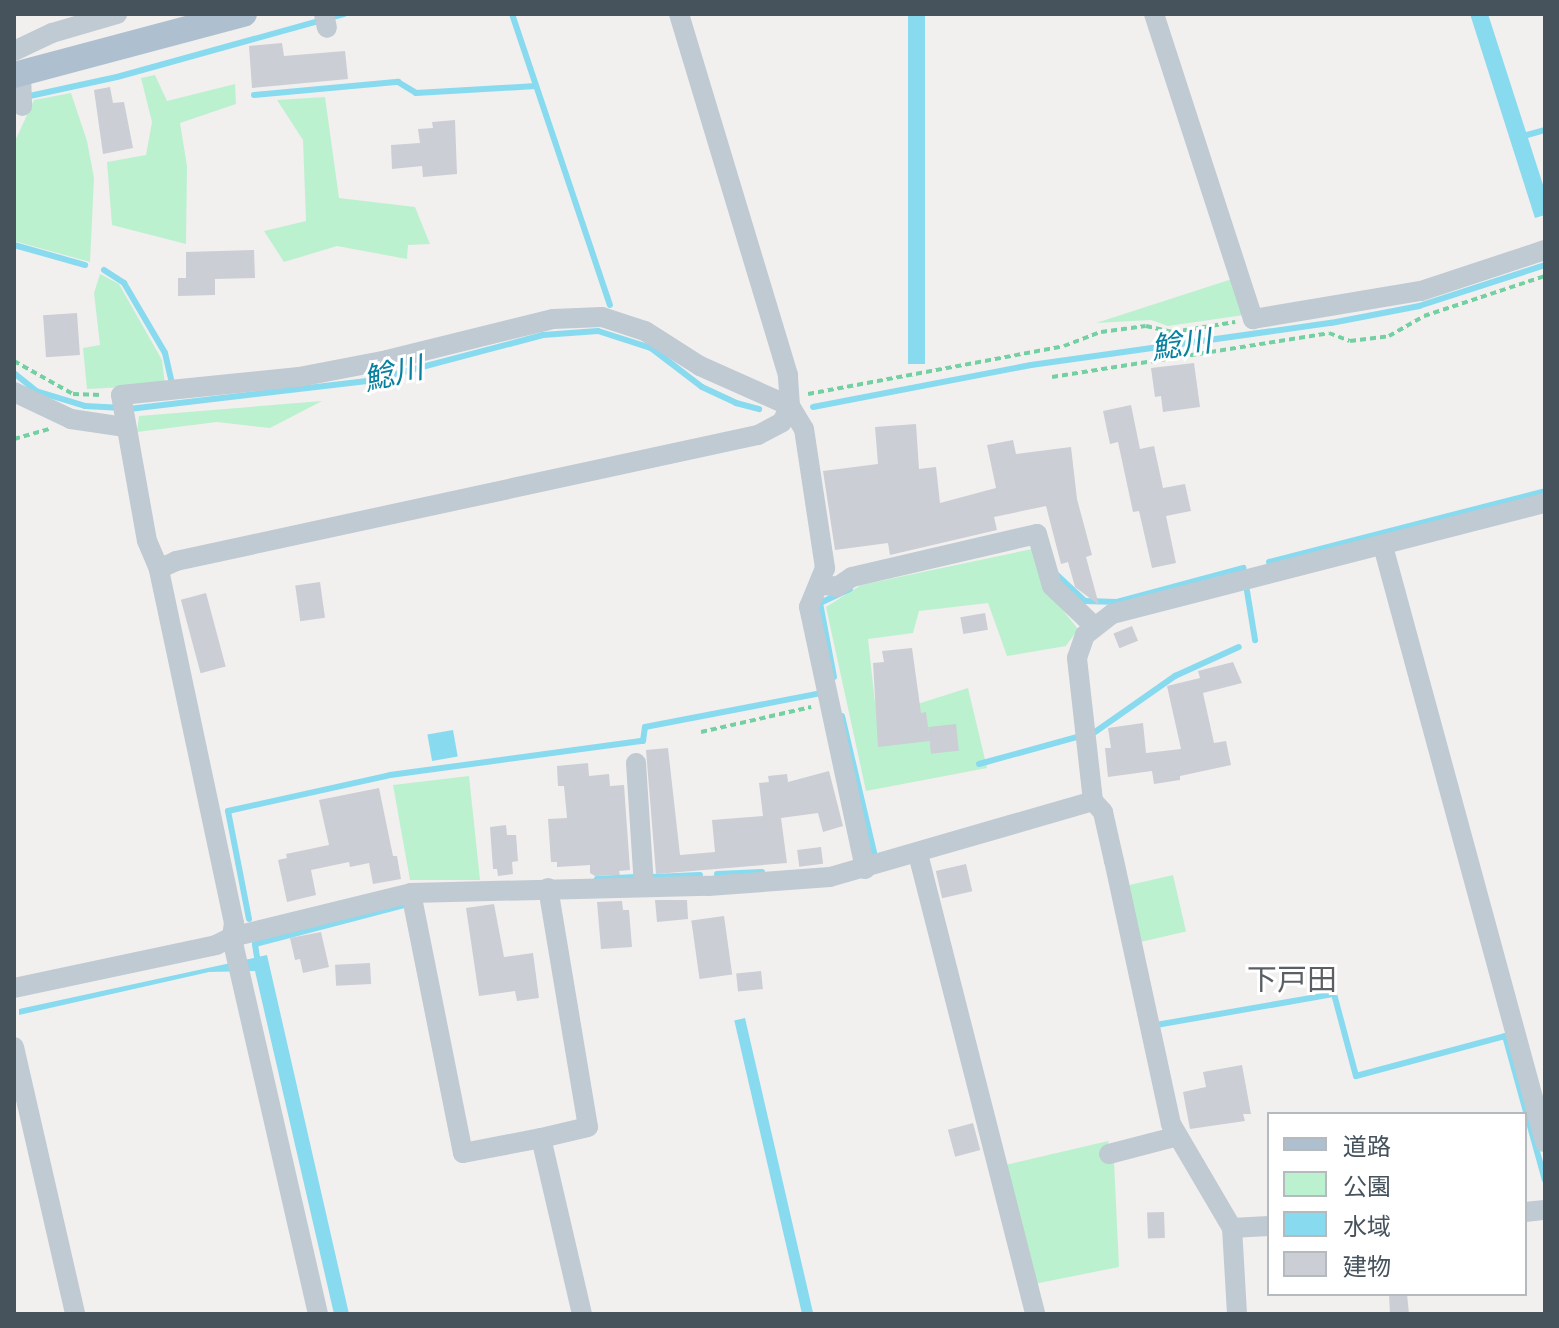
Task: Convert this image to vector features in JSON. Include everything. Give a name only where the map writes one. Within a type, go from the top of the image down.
[{"type":"main road","points":[[19,79],[244,14]]},
{"type":"street","points":[[19,79],[52,33],[117,14]]},
{"type":"street","points":[[679,14],[804,429],[825,568],[809,607],[865,869]]},
{"type":"street","points":[[1154,14],[1253,319],[1421,291],[1545,250]]},
{"type":"street","points":[[318,1314],[237,956],[234,923],[159,569],[147,541],[121,395],[299,377],[387,360],[553,319],[602,317],[645,331],[700,366],[795,402]]},
{"type":"street","points":[[14,392],[71,419],[125,427]]},
{"type":"street","points":[[159,569],[176,561],[758,435],[782,422],[795,402]]},
{"type":"street","points":[[1237,1314],[1232,1228],[1171,1124],[1103,812],[1093,801],[1077,658],[1085,635],[1093,625],[1112,614],[1545,503]]},
{"type":"street","points":[[819,584],[837,587],[852,577],[1037,534],[1052,586],[1093,625]]},
{"type":"street","points":[[1383,546],[1545,1142]]},
{"type":"street","points":[[636,763],[644,887]]},
{"type":"street","points":[[14,988],[216,945],[237,956],[411,893],[644,887],[830,877],[1093,801]]},
{"type":"street","points":[[918,854],[1035,1314]]},
{"type":"street","points":[[411,893],[463,1153],[588,1127],[548,888]]},
{"type":"street","points":[[14,1047],[75,1314]]},
{"type":"street","points":[[1109,1154],[1178,1136]]},
{"type":"street","points":[[541,1138],[582,1314]]},
{"type":"street","points":[[1232,1228],[1267,1226]]},
{"type":"path","points":[[1052,377],[1329,333],[1350,341],[1389,336],[1424,316],[1545,276]]},
{"type":"path","points":[[795,402],[805,394],[1064,346],[1101,332],[1146,326],[1173,332],[1253,319]]},
{"type":"path","points":[[14,361],[73,394],[121,395]]},
{"type":"path","points":[[14,439],[52,429],[71,419]]},
{"type":"path","points":[[701,732],[829,702]]},
{"type":"green space","points":[[155,75],[167,101],[235,84],[236,104],[180,123],[187,166],[186,244],[112,225],[107,162],[146,155],[152,122],[141,78]]},
{"type":"green space","points":[[71,93],[87,141],[94,178],[90,262],[14,241],[14,143],[34,100]]},
{"type":"green space","points":[[325,97],[339,198],[415,207],[430,244],[408,245],[407,259],[337,246],[284,262],[264,231],[306,221],[303,140],[277,100]]},
{"type":"green space","points":[[100,274],[119,284],[162,360],[165,385],[87,389],[83,348],[100,345],[94,293]]},
{"type":"green space","points":[[1232,279],[1244,315],[1168,326],[1151,320],[1096,323]]},
{"type":"green space","points":[[322,401],[270,428],[217,422],[137,432],[139,416]]},
{"type":"green space","points":[[1032,549],[1045,588],[1078,629],[1066,646],[1007,656],[988,603],[919,611],[913,633],[868,639],[875,702],[911,706],[968,688],[987,768],[866,791],[826,607],[861,585]]},
{"type":"green space","points":[[469,776],[480,880],[410,880],[393,785]]},
{"type":"green space","points":[[1173,875],[1186,932],[1139,942],[1126,886]]},
{"type":"green space","points":[[1108,1141],[1114,1162],[1119,1267],[1034,1284],[1005,1165]]},
{"type":"water","points":[[908,14],[925,14],[925,364],[908,364]]},
{"type":"water","points":[[1470,14],[1488,14],[1545,191],[1545,215],[1535,218]]},
{"type":"water","points":[[453,730],[458,757],[432,761],[427,735]]},
{"type":"water","points":[[267,955],[349,1314],[334,1314],[255,971],[209,972],[19,1015],[19,1009]]},
{"type":"water","points":[[745,1018],[813,1313],[802,1314],[734,1020]]},
{"type":"building","points":[[282,43],[284,56],[345,51],[348,79],[252,88],[249,46]]},
{"type":"building","points":[[110,87],[113,103],[124,102],[133,148],[103,154],[94,90]]},
{"type":"building","points":[[455,120],[457,174],[423,177],[422,166],[392,169],[391,145],[420,143],[418,129],[433,128],[432,122]]},
{"type":"building","points":[[254,250],[255,278],[215,279],[215,295],[178,296],[178,278],[186,278],[186,252]]},
{"type":"building","points":[[77,313],[80,355],[46,357],[43,315]]},
{"type":"building","points":[[1194,363],[1200,407],[1163,412],[1161,396],[1155,397],[1151,368]]},
{"type":"building","points":[[1131,405],[1140,449],[1154,446],[1163,488],[1185,484],[1191,511],[1166,516],[1176,563],[1152,568],[1139,511],[1133,512],[1118,442],[1110,444],[1103,411]]},
{"type":"building","points":[[916,424],[919,469],[936,467],[940,503],[996,488],[987,445],[1013,440],[1016,454],[1071,447],[1077,499],[1092,555],[1086,557],[1099,605],[1075,587],[1068,562],[1061,564],[1046,506],[994,517],[997,530],[890,555],[888,543],[835,550],[823,471],[878,464],[875,427]]},
{"type":"building","points":[[320,582],[325,618],[300,621],[295,585]]},
{"type":"building","points":[[206,593],[226,666],[201,673],[181,600]]},
{"type":"building","points":[[985,613],[988,630],[963,634],[960,617]]},
{"type":"building","points":[[1132,626],[1138,641],[1119,648],[1113,633]]},
{"type":"building","points":[[912,648],[921,713],[926,712],[930,741],[878,747],[873,663],[884,662],[882,651]]},
{"type":"building","points":[[1233,662],[1242,683],[1203,693],[1214,743],[1226,741],[1231,765],[1154,784],[1152,771],[1108,777],[1105,748],[1111,748],[1108,728],[1143,723],[1146,753],[1181,749],[1167,686],[1200,678],[1198,671]]},
{"type":"building","points":[[956,724],[959,751],[931,754],[928,727]]},
{"type":"building","points":[[668,748],[680,855],[715,852],[712,820],[763,816],[759,783],[769,782],[768,776],[787,774],[788,782],[829,771],[843,826],[823,832],[818,813],[781,818],[787,863],[656,874],[646,750]]},
{"type":"building","points":[[588,763],[589,776],[609,774],[610,786],[624,785],[630,870],[619,871],[620,875],[595,876],[590,873],[590,865],[557,867],[557,862],[551,862],[548,819],[567,818],[564,786],[558,786],[557,766]]},
{"type":"building","points":[[379,788],[401,879],[373,884],[369,863],[350,867],[349,862],[311,870],[316,895],[287,902],[278,860],[287,858],[286,854],[329,845],[319,800]]},
{"type":"building","points":[[506,825],[507,835],[516,835],[518,861],[512,862],[513,874],[498,876],[497,869],[493,869],[490,827]]},
{"type":"building","points":[[821,847],[823,864],[799,867],[797,850]]},
{"type":"building","points":[[966,864],[972,891],[942,898],[936,871]]},
{"type":"building","points":[[655,900],[687,900],[688,919],[657,922]]},
{"type":"building","points":[[622,901],[623,910],[629,910],[632,947],[601,949],[597,902]]},
{"type":"building","points":[[494,904],[504,957],[533,953],[539,998],[517,1001],[515,991],[479,996],[466,908]]},
{"type":"building","points":[[724,916],[732,974],[700,979],[691,921]]},
{"type":"building","points":[[321,932],[329,967],[303,973],[300,959],[295,960],[290,938]]},
{"type":"building","points":[[370,963],[371,984],[336,986],[335,965]]},
{"type":"building","points":[[761,971],[763,989],[738,992],[736,974]]},
{"type":"building","points":[[1242,1065],[1251,1114],[1243,1114],[1245,1121],[1190,1129],[1183,1092],[1206,1087],[1203,1072]]},
{"type":"building","points":[[973,1123],[980,1150],[955,1157],[948,1130]]},
{"type":"building","points":[[1164,1212],[1165,1238],[1148,1239],[1147,1213]]},
{"type":"building","points":[[1389,1296],[1407,1296],[1409,1314],[1390,1314]]},
{"type":"waterway","points":[[25,97],[117,77],[344,14]]},
{"type":"waterway","points":[[512,14],[610,305]]},
{"type":"waterway","points":[[254,95],[398,82],[416,93],[536,86]]},
{"type":"waterway","points":[[1527,135],[1545,130]]},
{"type":"waterway","points":[[14,245],[85,265]]},
{"type":"waterway","name":"鯰川","points":[[813,407],[1031,365],[1331,323],[1419,306],[1545,265]]},
{"type":"waterway","points":[[104,270],[124,283],[165,353],[171,379]]},
{"type":"waterway","name":"鯰川","points":[[129,409],[369,381],[543,335],[598,331],[651,348],[702,387],[736,403],[759,409]]},
{"type":"waterway","name":"鯰川","points":[[14,373],[36,391],[85,406],[118,408]]},
{"type":"waterway","points":[[1269,562],[1545,491]]},
{"type":"waterway","points":[[1057,575],[1085,601],[1117,602],[1243,568]]},
{"type":"waterway","points":[[834,677],[820,603],[850,589]]},
{"type":"waterway","points":[[1247,591],[1255,640]]},
{"type":"waterway","points":[[1095,732],[1175,676],[1239,647]]},
{"type":"waterway","points":[[249,919],[228,811],[390,775],[643,741],[645,727],[817,694]]},
{"type":"waterway","points":[[842,716],[874,852]]},
{"type":"waterway","points":[[979,764],[1077,737]]},
{"type":"waterway","points":[[717,874],[762,872]]},
{"type":"waterway","points":[[652,877],[700,875]]},
{"type":"waterway","points":[[597,879],[636,877]]},
{"type":"waterway","points":[[257,957],[255,944],[405,905]]},
{"type":"waterway","points":[[1156,1025],[1334,994],[1356,1076],[1505,1036],[1526,1112]]},
{"type":"waterway","points":[[1527,1115],[1545,1180]]},
{"type":"district","name":"下戸田","points":[[1292,979]]}]
